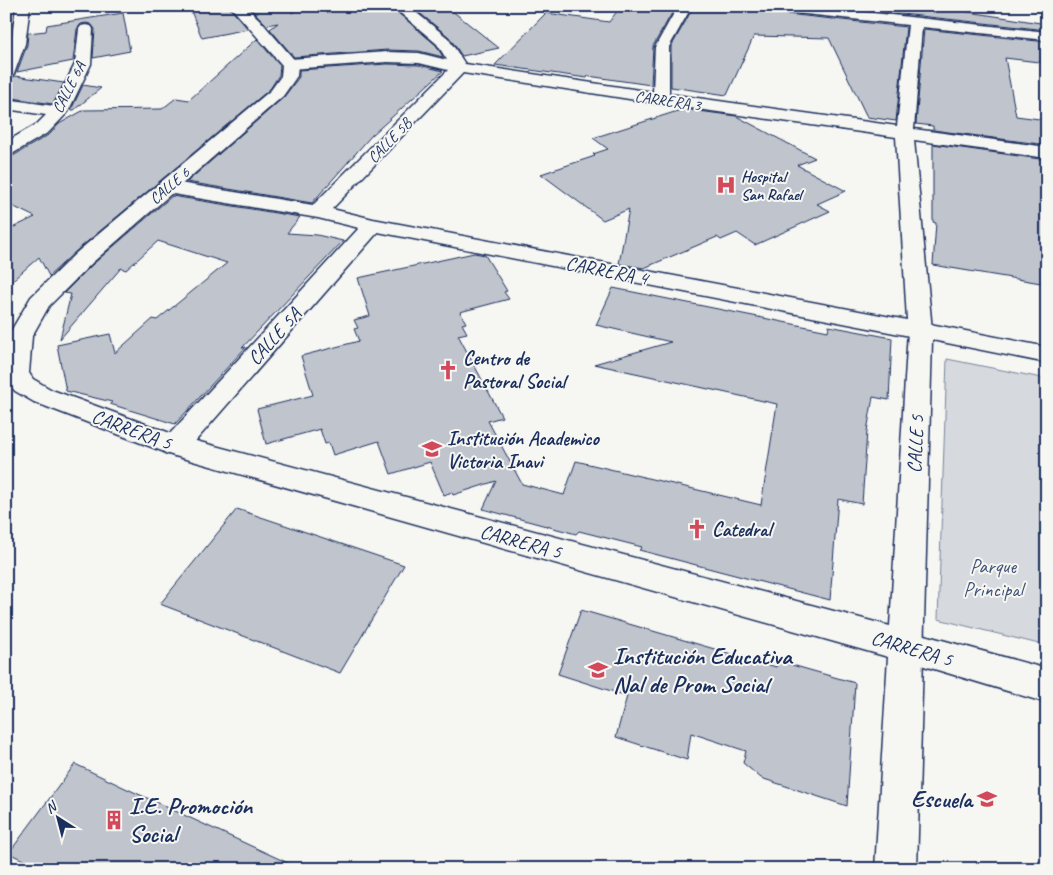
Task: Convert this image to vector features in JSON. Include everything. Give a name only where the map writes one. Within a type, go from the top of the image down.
[{"type":"street","points":[[6,74],[18,44],[23,6]]},
{"type":"street","points":[[237,6],[254,22],[290,64]]},
{"type":"street","points":[[399,6],[443,41],[459,68]]},
{"type":"street","points":[[661,99],[662,46],[685,6]]},
{"type":"street","points":[[768,6],[1047,36]]},
{"type":"street","name":"CALLE 5","points":[[896,869],[920,330],[905,134],[915,21]]},
{"type":"street","name":"CALLE 6A","points":[[6,150],[43,128],[59,112],[83,64],[86,29]]},
{"type":"street","name":"CARRERA 3","points":[[290,64],[386,57],[410,58],[459,68],[661,99],[1047,153]]},
{"type":"street","name":"CALLE 6","points":[[11,375],[20,336],[39,302],[84,258],[277,93],[289,76],[290,64]]},
{"type":"street","name":"CALLE 5B","points":[[318,212],[459,68]]},
{"type":"street","points":[[6,104],[59,112]]},
{"type":"street","name":"CARRERA 4","points":[[167,187],[318,212],[373,225],[1047,355]]},
{"type":"street","name":"CALLE 5A","points":[[175,446],[373,225]]},
{"type":"street","name":"CARRERA 5","points":[[11,375],[43,396],[175,446],[1047,686]]},
{"type":"green space","name":"Parque Principal","points":[[947,359],[1047,379],[1047,646],[938,619]]},
{"type":"building","points":[[228,6],[248,29],[202,38],[191,11]]},
{"type":"building","points":[[248,6],[292,6],[292,13],[302,6],[390,6],[436,45],[443,57],[419,51],[387,50],[294,57],[270,29],[278,23],[267,25]]},
{"type":"building","points":[[411,6],[446,6],[499,48],[462,56],[449,37]]},
{"type":"building","points":[[630,6],[676,6],[653,46],[651,85],[495,65],[546,13],[609,22],[618,10],[627,10]]},
{"type":"building","points":[[694,6],[759,6],[768,12],[906,27],[896,121],[867,117],[829,38],[754,36],[727,95],[671,87],[671,47]]},
{"type":"building","points":[[829,6],[949,6],[949,9],[1047,24],[1047,30]]},
{"type":"building","points":[[123,13],[130,51],[93,58],[95,29],[91,24],[86,23],[81,24],[77,29],[73,61],[17,72],[27,45],[28,33],[46,31],[47,25]]},
{"type":"building","points":[[924,29],[1047,42],[1047,63],[1005,58],[1016,116],[1047,120],[1047,145],[933,130],[933,126],[916,124]]},
{"type":"building","points":[[257,39],[280,66],[279,75],[270,89],[75,252],[49,276],[39,257],[6,286],[6,231],[35,217],[6,203],[6,157],[13,156],[50,134],[59,124],[84,110],[162,109],[176,98],[189,100]]},
{"type":"building","points":[[387,64],[419,65],[443,71],[371,136],[312,203],[187,182],[284,97],[299,77],[299,70]]},
{"type":"building","points":[[15,76],[64,83],[53,104],[6,97],[9,80]]},
{"type":"building","points":[[83,85],[101,88],[74,110],[71,110]]},
{"type":"building","name":"Hospital San Rafael","points":[[684,109],[736,116],[815,158],[797,165],[846,191],[817,204],[830,211],[755,245],[737,233],[721,240],[717,237],[644,268],[619,264],[629,209],[603,220],[541,174],[595,156],[593,154],[608,149],[593,138]]},
{"type":"building","points":[[933,144],[1047,160],[1047,284],[933,265],[936,223],[933,222]]},
{"type":"building","points":[[172,196],[300,217],[287,233],[317,235],[343,241],[242,348],[246,347],[175,424],[110,404],[112,402],[66,391],[57,345],[110,334],[115,353],[153,319],[157,320],[227,263],[158,241],[126,270],[121,268],[60,339],[71,294],[64,293],[93,264]]},
{"type":"building","points":[[474,253],[485,255],[507,291],[504,292],[509,299],[460,312],[466,323],[462,324],[467,333],[458,335],[502,417],[488,421],[522,484],[564,495],[576,461],[761,505],[777,404],[594,364],[671,342],[596,325],[613,288],[828,331],[829,326],[892,338],[889,400],[873,397],[867,431],[862,504],[838,499],[830,600],[639,550],[642,547],[579,531],[576,534],[483,509],[496,481],[453,495],[452,492],[444,495],[430,462],[391,474],[379,441],[333,455],[329,443],[325,444],[320,429],[266,444],[257,409],[313,395],[301,356],[359,341],[354,329],[358,328],[354,320],[370,316],[358,278]]},
{"type":"building","points":[[237,509],[404,565],[340,673],[160,604]]},
{"type":"building","points":[[581,610],[776,667],[778,661],[855,683],[847,806],[761,778],[743,763],[746,751],[691,733],[687,760],[616,737],[627,696],[558,674]]},
{"type":"building","name":"I.E. Promoción Social","points":[[75,764],[301,869],[41,869],[9,853]]},
{"type":"place","name":"Hospital San Rafael","points":[[726,185]]},
{"type":"place","name":"Centro de Pastoral Social","points":[[448,370]]},
{"type":"place","name":"Institución Academico Victoria Inavi","points":[[432,449]]},
{"type":"place","name":"Catedral","points":[[697,529]]},
{"type":"place","name":"Institución Educativa Nal de Prom Social","points":[[598,670]]},
{"type":"place","name":"Escuela","points":[[987,799]]},
{"type":"place","name":"I.E. Promoción Social","points":[[114,820]]}]
